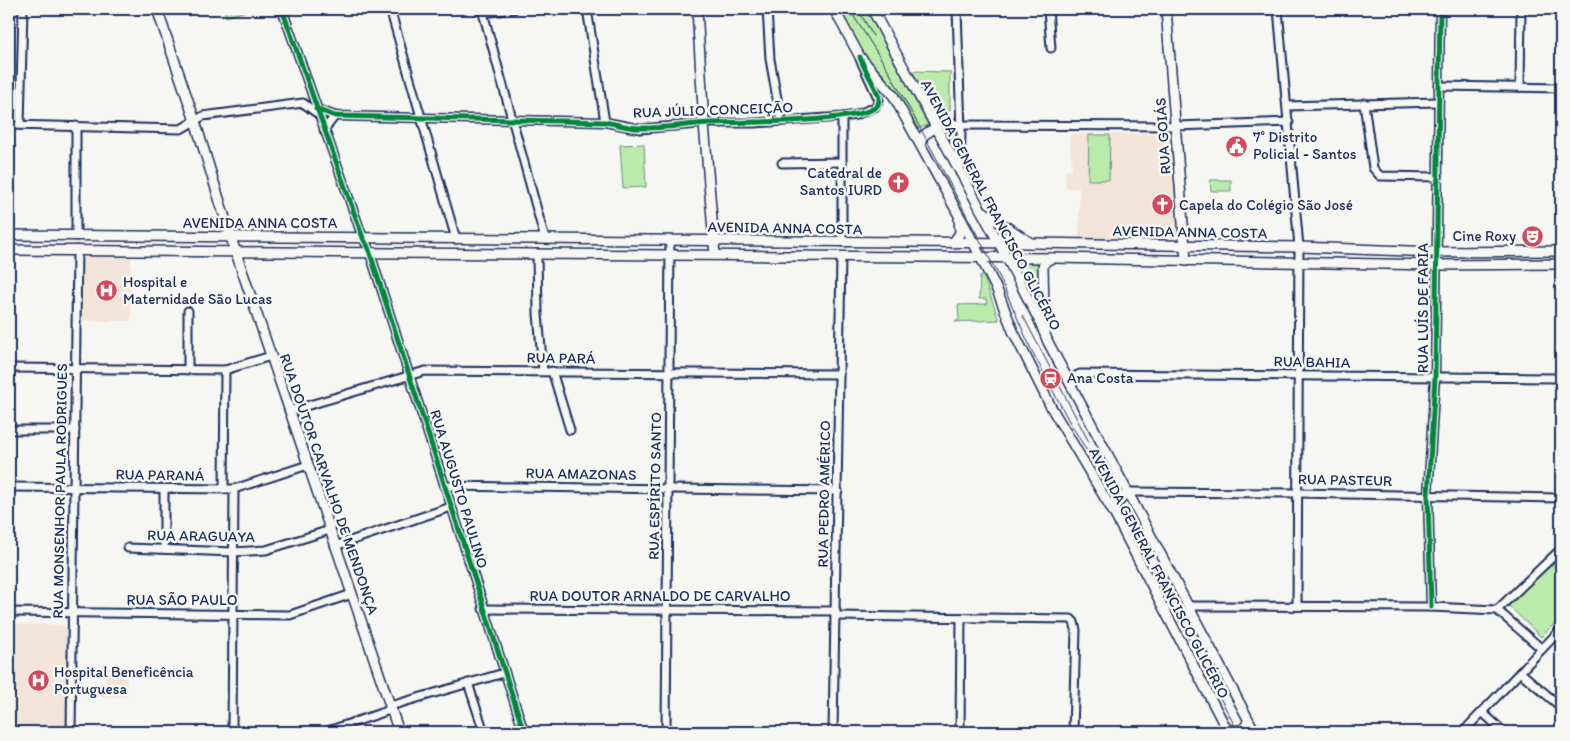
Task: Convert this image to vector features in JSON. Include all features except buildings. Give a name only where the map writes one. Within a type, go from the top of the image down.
[{"type":"main road","name":"RUA DOUTOR CARVALHO DE MENDONÇA","points":[[157,9],[195,121],[233,244],[399,732]]},
{"type":"main road","points":[[697,9],[715,256]]},
{"type":"main road","name":"AVENIDA GENERAL FRANCISCO GLICÉRIO","points":[[834,9],[860,57],[890,89],[920,143],[974,243],[997,290],[1013,331],[1051,407],[1114,513],[1228,731]]},
{"type":"main road","name":"AVENIDA GENERAL FRANCISCO GLICÉRIO","points":[[872,9],[1007,258],[1072,388],[1255,732]]},
{"type":"main road","name":"RUA GOIÁS","points":[[1166,9],[1186,261]]},
{"type":"main road","points":[[920,143],[924,135],[936,127]]},
{"type":"main road","points":[[979,209],[1031,243]]},
{"type":"main road","points":[[953,243],[960,233],[959,216]]},
{"type":"main road","name":"AVENIDA ANNA COSTA","points":[[9,235],[76,236],[370,252],[1053,258],[1186,261],[1299,254],[1561,251]]},
{"type":"main road","name":"AVENIDA ANNA COSTA","points":[[9,250],[77,250],[363,238],[713,240],[1184,245],[1436,265],[1561,264]]},
{"type":"main road","points":[[841,257],[844,247],[848,245],[867,245],[872,242]]},
{"type":"main road","points":[[1040,322],[1044,312],[1043,266],[1046,261],[1053,258]]},
{"type":"main road","points":[[1114,513],[1115,506],[1127,492]]},
{"type":"main road","points":[[1228,731],[1241,730],[1246,726],[1248,720]]},
{"type":"street","points":[[20,125],[23,9]]},
{"type":"street","name":"RUA AUGUSTO PAULINO","points":[[282,9],[317,111],[363,238],[370,252],[524,732]]},
{"type":"street","points":[[390,9],[456,239]]},
{"type":"street","points":[[514,9],[482,11],[545,239]]},
{"type":"street","points":[[587,9],[605,122]]},
{"type":"street","points":[[766,9],[770,59],[781,121]]},
{"type":"street","points":[[957,9],[961,128],[960,174]]},
{"type":"street","points":[[1048,9],[1051,48]]},
{"type":"street","points":[[1278,9],[1299,254],[1296,606]]},
{"type":"street","name":"RUA LUÍS DE FARIA","points":[[1431,608],[1428,494],[1436,377],[1440,9]]},
{"type":"street","points":[[1520,9],[1520,87]]},
{"type":"street","name":"RUA JÚLIO CONCEIÇÃO","points":[[303,103],[317,111],[335,116],[605,122],[640,128],[842,117],[862,113],[875,107],[879,102],[879,97],[864,69],[860,57]]},
{"type":"street","points":[[1439,86],[1561,88]]},
{"type":"street","points":[[9,125],[181,128],[203,116],[303,103],[309,88]]},
{"type":"street","points":[[1287,106],[1438,102]]},
{"type":"street","points":[[1364,103],[1372,168],[1380,176],[1438,177]]},
{"type":"street","points":[[324,130],[335,116]]},
{"type":"street","points":[[842,117],[842,242]]},
{"type":"street","points":[[936,127],[954,122],[961,128],[1176,126],[1289,122]]},
{"type":"street","points":[[76,126],[76,236]]},
{"type":"street","points":[[782,163],[842,162]]},
{"type":"street","name":"RUA ESPÍRITO SANTO","points":[[666,732],[670,240]]},
{"type":"street","name":"RUA MONSENHOR PAULA RODRIGUES","points":[[71,732],[77,250]]},
{"type":"street","points":[[537,254],[538,319],[543,371]]},
{"type":"street","name":"RUA PEDRO AMÉRICO","points":[[833,732],[841,257]]},
{"type":"street","points":[[188,310],[188,370]]},
{"type":"street","points":[[9,368],[225,370],[271,356]]},
{"type":"street","points":[[224,489],[225,370]]},
{"type":"street","name":"RUA PARÁ","points":[[289,411],[425,371],[839,374]]},
{"type":"street","points":[[552,371],[570,430]]},
{"type":"street","name":"RUA BAHIA","points":[[1072,388],[1073,379],[1078,374],[1561,378]]},
{"type":"street","points":[[9,430],[75,430]]},
{"type":"street","name":"RUA PARANÁ","points":[[9,487],[234,490],[308,465]]},
{"type":"street","name":"RUA AMAZONAS","points":[[444,486],[838,491]]},
{"type":"street","points":[[164,489],[164,549]]},
{"type":"street","points":[[232,732],[234,490]]},
{"type":"street","name":"RUA PASTEUR","points":[[1127,492],[1428,494],[1561,498]]},
{"type":"street","points":[[335,546],[451,506]]},
{"type":"street","name":"RUA ARAGUAYA","points":[[128,548],[234,552],[266,550],[330,530]]},
{"type":"street","points":[[1498,610],[1561,549]]},
{"type":"street","name":"RUA SÃO PAULO","points":[[9,612],[290,615],[352,594]]},
{"type":"street","points":[[1188,606],[1498,610],[1542,649]]},
{"type":"street","name":"RUA DOUTOR ARNALDO DE CARVALHO","points":[[483,608],[836,613],[961,618],[1067,618],[1074,622],[1076,630],[1073,732]]},
{"type":"street","points":[[960,732],[961,618]]},
{"type":"street","points":[[1463,732],[1561,629]]},
{"type":"street","points":[[1520,672],[1561,708]]},
{"type":"street","points":[[325,732],[387,711],[390,706],[504,673]]},
{"type":"street","points":[[468,683],[484,732]]},
{"type":"street","points":[[1482,712],[1504,732]]},
{"type":"shaded area","points":[[1070,134],[1164,134],[1173,137],[1179,237],[1079,238],[1079,188],[1066,188],[1065,171],[1072,170]]},
{"type":"shaded area","name":"Hospital e Maternidade São Lucas","points":[[88,256],[131,256],[131,321],[83,321],[83,261]]},
{"type":"shaded area","name":"Hospital Beneficência Portuguesa","points":[[9,624],[62,625],[66,628],[66,732],[9,732]]},
{"type":"shaded area","points":[[105,673],[126,673],[127,697],[87,697],[87,687],[105,687]]},
{"type":"green space","points":[[224,9],[253,9],[226,17]]},
{"type":"green space","points":[[839,9],[866,9],[928,125],[917,129],[895,88],[860,49]]},
{"type":"green space","points":[[912,71],[950,72],[950,110],[946,116],[939,117],[937,115]]},
{"type":"green space","points":[[956,128],[957,133],[957,153],[945,131],[945,129]]},
{"type":"green space","points":[[1089,135],[1110,135],[1109,180],[1088,180]]},
{"type":"green space","points":[[644,144],[646,187],[623,188],[620,145]]},
{"type":"green space","points":[[1210,180],[1231,180],[1231,191],[1211,191]]},
{"type":"green space","points":[[1016,263],[1038,263],[1040,304],[1038,306],[1015,265]]},
{"type":"green space","points":[[980,275],[984,278],[999,320],[955,322],[959,320],[958,305],[987,304],[986,299],[979,299]]},
{"type":"green space","points":[[1561,554],[1561,617],[1541,637],[1509,606]]},
{"type":"tram line","points":[[849,9],[887,68],[924,135],[999,276],[1031,349],[1070,423],[1100,472],[1134,534],[1238,732]]},
{"type":"tram line","points":[[858,9],[873,36]]},
{"type":"tram line","points":[[1023,316],[1089,442]]},
{"type":"cycle path","points":[[282,9],[363,238],[368,247],[524,732]]},
{"type":"cycle path","points":[[1431,607],[1428,495],[1435,377],[1440,9]]},
{"type":"cycle path","points":[[316,109],[335,116],[605,122],[638,128],[825,119],[867,112],[877,106],[878,94],[860,57]]},
{"type":"place","name":"7° Distrito Policial - Santos","points":[[1237,146]]},
{"type":"place","name":"Catedral de Santos IURD","points":[[898,182]]},
{"type":"place","name":"Capela do Colégio São José","points":[[1163,205]]},
{"type":"place","name":"Cine Roxy","points":[[1532,236]]},
{"type":"place","name":"Hospital e Maternidade São Lucas","points":[[107,291]]},
{"type":"place","name":"Ana Costa","points":[[1051,378]]},
{"type":"place","name":"Hospital Beneficência Portuguesa","points":[[38,681]]}]
